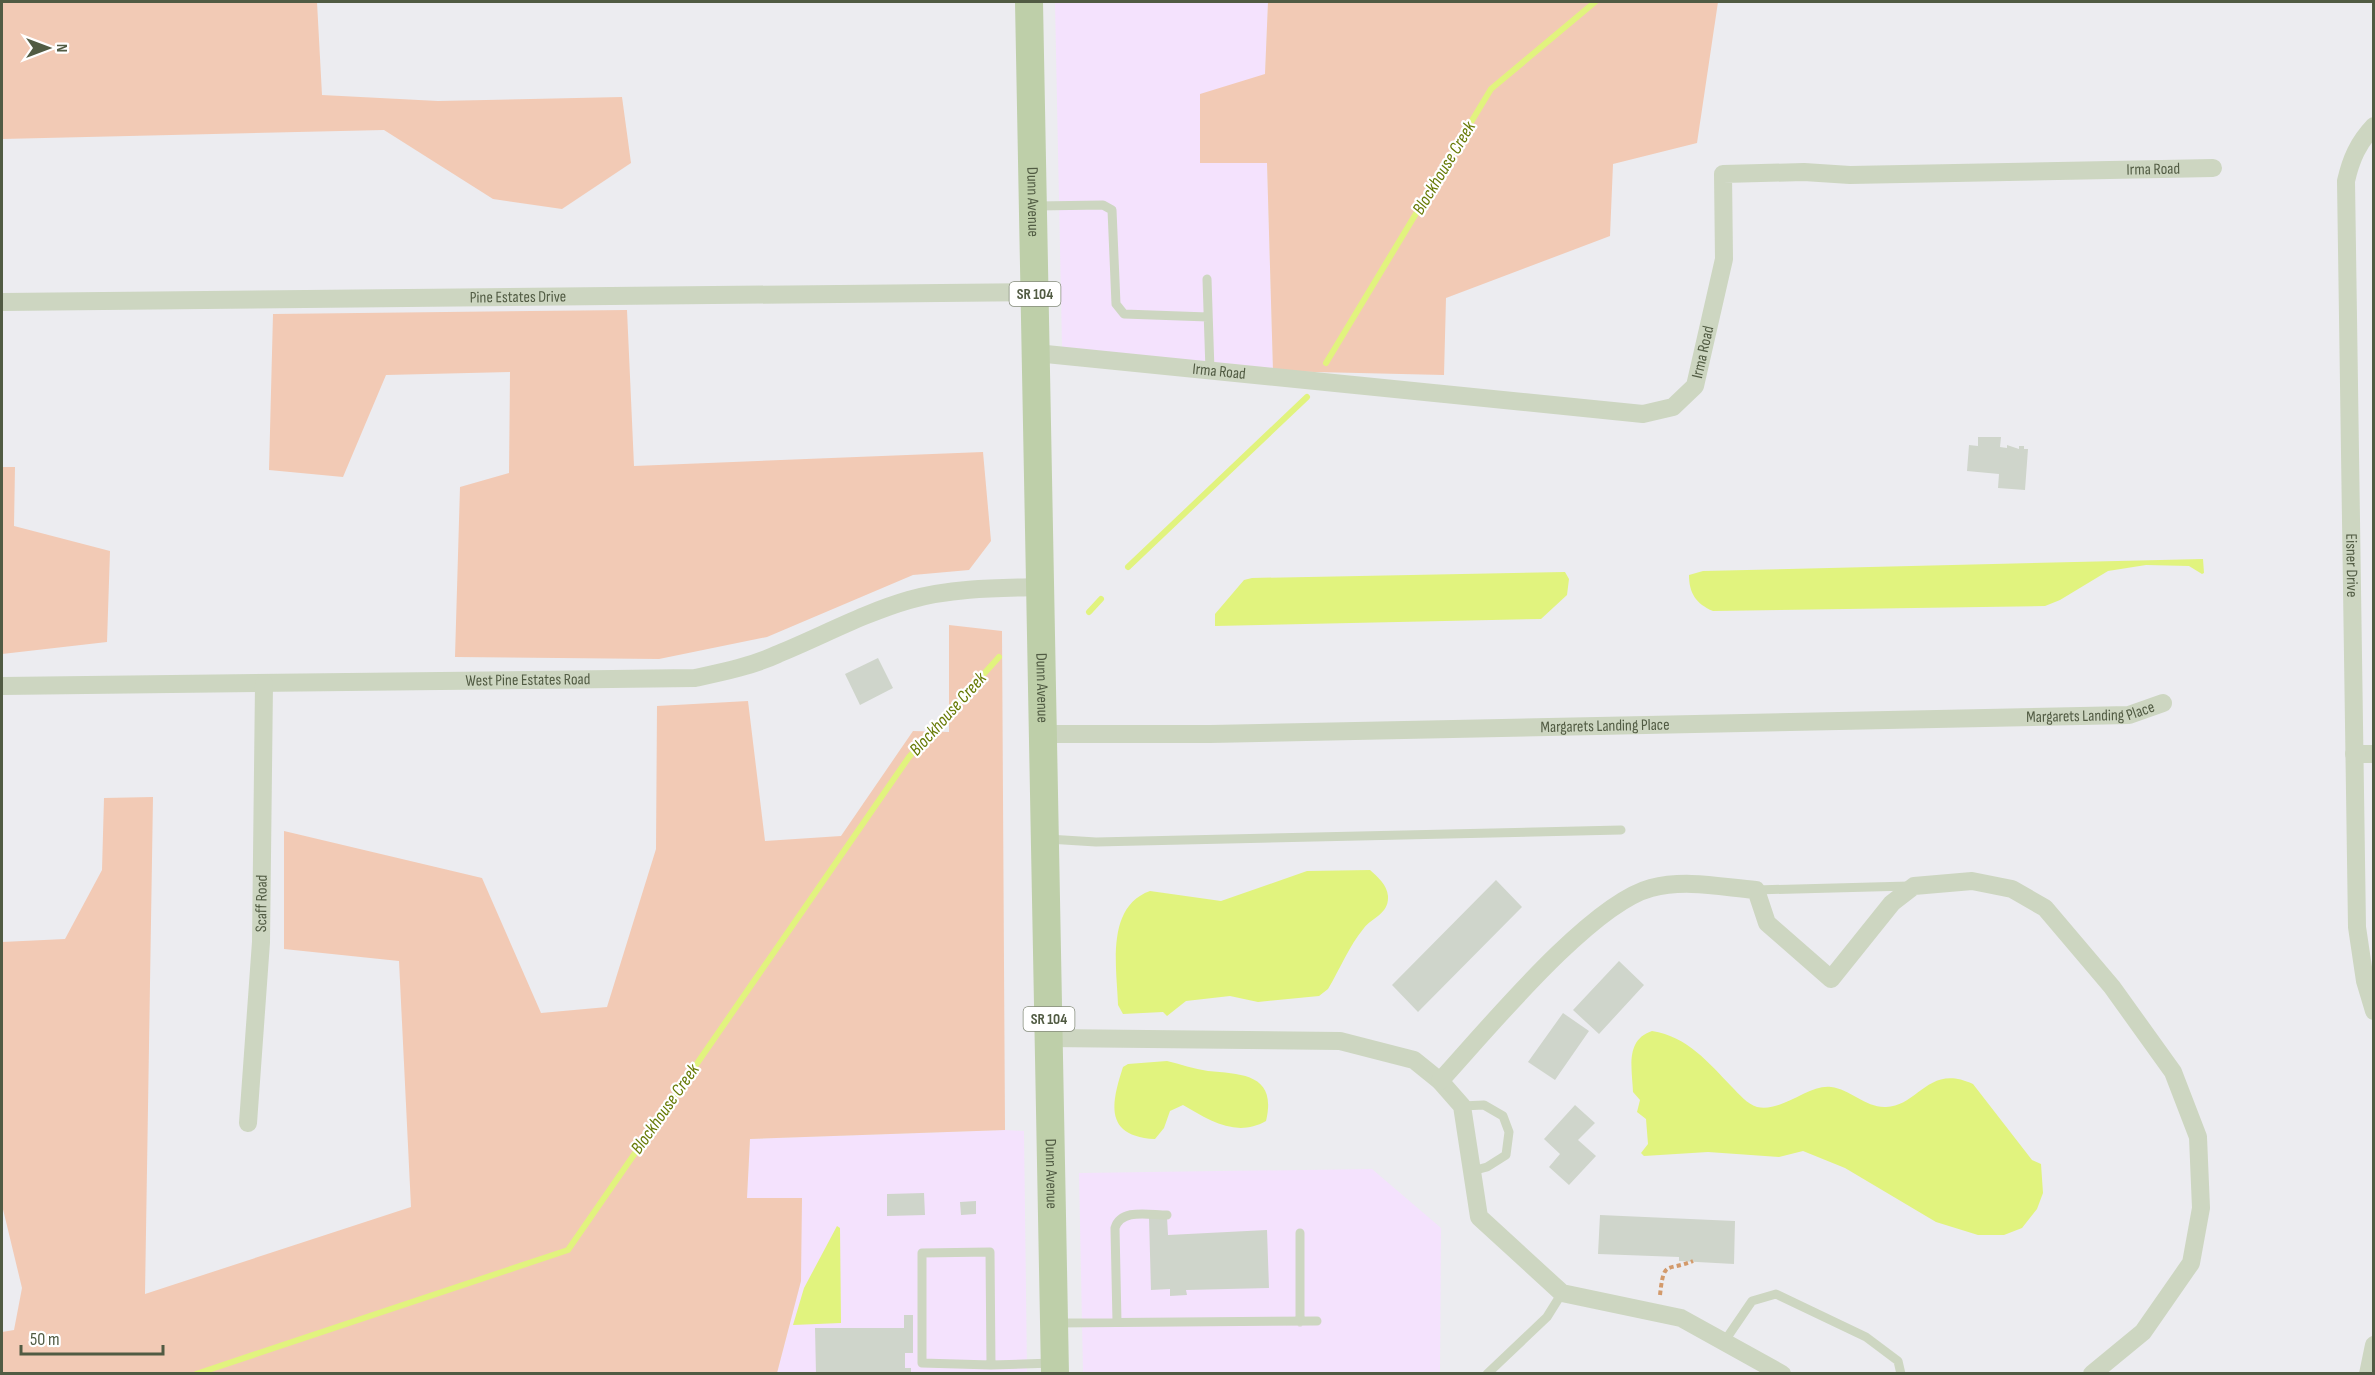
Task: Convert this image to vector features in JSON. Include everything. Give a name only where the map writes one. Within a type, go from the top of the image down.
[{"type":"main road","name":"Dunn Avenue","points":[[1029,2],[1055,1368]]},
{"type":"street","name":"Eisner Drive","points":[[2373,126],[2362,139],[2351,159],[2346,181],[2357,927],[2365,981],[2373,1011]]},
{"type":"street","name":"Irma Road","points":[[1036,353],[1643,414],[1659,412],[1679,402],[1695,386],[1724,259],[1723,174],[1804,172],[1850,175],[2213,168]]},
{"type":"street","name":"Pine Estates Drive","points":[[2,303],[1035,292]]},
{"type":"street","name":"West Pine Estates Road","points":[[2,686],[695,678],[730,671],[776,656],[907,600],[929,595],[1041,587]]},
{"type":"street","name":"Scaff Road","points":[[248,1123],[261,942],[264,684]]},
{"type":"street","name":"Margarets Landing Place","points":[[1044,734],[1222,734],[2129,715],[2163,703]]},
{"type":"street","points":[[2354,754],[2373,754]]},
{"type":"street","points":[[1440,1081],[1523,991],[1600,915],[1650,888],[1687,883],[1756,890],[1767,923],[1831,979],[1892,903],[1914,886],[1972,881],[2012,888],[2045,908],[2112,987],[2173,1072],[2198,1137],[2201,1208],[2191,1263],[2143,1332],[2092,1374]]},
{"type":"street","points":[[1049,1038],[1340,1041],[1414,1060],[1440,1081],[1462,1106],[1479,1217],[1562,1293],[1681,1318],[1782,1374]]},
{"type":"street","points":[[2368,1374],[2373,1345]]},
{"type":"lane","points":[[1033,206],[1104,205],[1112,210],[1116,304],[1124,314],[1208,317]]},
{"type":"lane","points":[[1207,279],[1210,371]]},
{"type":"lane","points":[[1046,838],[1107,842],[1621,830]]},
{"type":"lane","points":[[1756,890],[1914,886]]},
{"type":"lane","points":[[1462,1106],[1484,1105],[1503,1116],[1509,1132],[1506,1155],[1487,1167],[1472,1171]]},
{"type":"lane","points":[[1117,1323],[1115,1228],[1118,1220],[1125,1215],[1167,1215]]},
{"type":"lane","points":[[1300,1233],[1300,1322]]},
{"type":"lane","points":[[991,1365],[990,1252],[922,1253],[922,1363],[1055,1368]]},
{"type":"lane","points":[[1487,1374],[1547,1317],[1562,1293]]},
{"type":"lane","points":[[1724,1342],[1752,1301],[1776,1294],[1866,1337],[1898,1361],[1901,1374]]},
{"type":"lane","points":[[1054,1323],[1317,1321]]},
{"type":"path","points":[[1658,1314],[1663,1272],[1669,1266],[1693,1261]]},
{"type":"shaded area","points":[[2,2],[317,2],[322,95],[438,101],[622,97],[631,163],[562,209],[493,199],[384,130],[2,139]]},
{"type":"shaded area","points":[[1055,2],[1268,2],[1265,74],[1201,163],[1267,162],[1273,371],[1062,347]]},
{"type":"shaded area","points":[[1268,2],[1718,2],[1697,143],[1613,164],[1610,236],[1446,298],[1444,375],[1273,371],[1267,163],[1200,163],[1200,94],[1265,74]]},
{"type":"shaded area","points":[[627,310],[634,466],[983,452],[991,541],[969,570],[913,575],[767,637],[659,659],[455,657],[460,487],[509,473],[510,372],[386,375],[343,477],[269,470],[273,314]]},
{"type":"shaded area","points":[[2,467],[15,467],[14,526],[110,551],[107,642],[2,654]]},
{"type":"shaded area","points":[[2203,559],[2204,573],[2202,574],[2189,566],[2146,565],[2108,571],[2060,600],[2045,606],[1713,611],[1702,605],[1695,597],[1690,587],[1689,575],[1703,571]]},
{"type":"shaded area","points":[[1565,572],[1569,579],[1567,595],[1541,619],[1215,626],[1215,614],[1244,580],[1252,578]]},
{"type":"shaded area","points":[[949,625],[1002,631],[1005,1130],[750,1139],[747,1198],[802,1198],[801,1281],[777,1373],[2,1373],[2,1332],[14,1330],[22,1288],[2,1205],[2,942],[65,939],[102,870],[104,798],[153,797],[145,1294],[411,1207],[399,961],[284,949],[284,831],[482,878],[541,1013],[607,1007],[656,849],[657,706],[748,701],[765,841],[841,836],[913,731],[949,732]]},
{"type":"shaded area","points":[[1370,870],[1386,888],[1388,902],[1386,907],[1359,935],[1328,989],[1319,996],[1258,1002],[1230,996],[1186,1001],[1167,1016],[1163,1012],[1123,1014],[1118,1005],[1117,940],[1126,910],[1136,899],[1150,891],[1221,901],[1307,871]]},
{"type":"shaded area","points":[[1652,1031],[1665,1034],[1687,1045],[1706,1060],[1743,1098],[1757,1107],[1776,1106],[1822,1087],[1831,1087],[1845,1091],[1872,1105],[1886,1107],[1897,1105],[1934,1082],[1945,1079],[1958,1079],[1973,1084],[2032,1160],[2041,1164],[2043,1193],[2037,1209],[2022,1228],[2004,1235],[1978,1235],[1936,1222],[1845,1168],[1803,1151],[1779,1157],[1708,1152],[1644,1156],[1641,1153],[1648,1144],[1646,1119],[1637,1112],[1640,1100],[1633,1092],[1631,1065],[1637,1041]]},
{"type":"shaded area","points":[[1167,1061],[1255,1080],[1267,1094],[1266,1121],[1244,1128],[1233,1127],[1213,1121],[1183,1105],[1170,1111],[1164,1128],[1155,1139],[1138,1137],[1127,1132],[1119,1125],[1114,1105],[1123,1067],[1128,1064]]},
{"type":"shaded area","points":[[1024,1131],[1027,1373],[777,1373],[801,1281],[801,1198],[747,1198],[750,1139]]},
{"type":"shaded area","points":[[1372,1169],[1441,1228],[1440,1373],[1083,1373],[1079,1173]]},
{"type":"shaded area","points":[[837,1226],[840,1228],[841,1323],[793,1325],[804,1288]]},
{"type":"building","points":[[1978,437],[2001,437],[2000,447],[2007,448],[2007,445],[2019,449],[2019,446],[2024,446],[2024,449],[2028,449],[2025,490],[1998,488],[1999,474],[1967,471],[1969,445],[1978,446]]},
{"type":"building","points":[[878,658],[893,688],[860,705],[845,674]]},
{"type":"building","points":[[1496,880],[1522,907],[1418,1012],[1392,985]]},
{"type":"building","points":[[1619,961],[1644,985],[1599,1034],[1573,1010]]},
{"type":"building","points":[[1563,1013],[1589,1031],[1555,1080],[1528,1062]]},
{"type":"building","points":[[1575,1105],[1595,1123],[1578,1140],[1596,1156],[1569,1185],[1549,1167],[1560,1154],[1544,1139]]},
{"type":"building","points":[[924,1193],[925,1215],[887,1216],[887,1194]]},
{"type":"building","points":[[976,1201],[976,1214],[961,1215],[960,1202]]},
{"type":"building","points":[[1600,1215],[1735,1221],[1734,1264],[1679,1261],[1679,1257],[1598,1254]]},
{"type":"building","points":[[1167,1217],[1168,1235],[1267,1230],[1269,1288],[1186,1290],[1187,1295],[1170,1296],[1170,1289],[1151,1290],[1149,1218]]},
{"type":"building","points":[[904,1315],[913,1315],[913,1353],[905,1353],[905,1368],[911,1368],[911,1374],[816,1374],[815,1328],[904,1328]]},
{"type":"waterway","name":"Blockhouse Creek","points":[[1326,363],[1491,89],[1595,2]]},
{"type":"waterway","name":"Blockhouse Creek","points":[[1128,567],[1307,397]]},
{"type":"waterway","name":"Blockhouse Creek","points":[[1089,612],[1101,599]]},
{"type":"waterway","name":"Blockhouse Creek","points":[[196,1374],[568,1250],[909,757],[999,657]]}]
